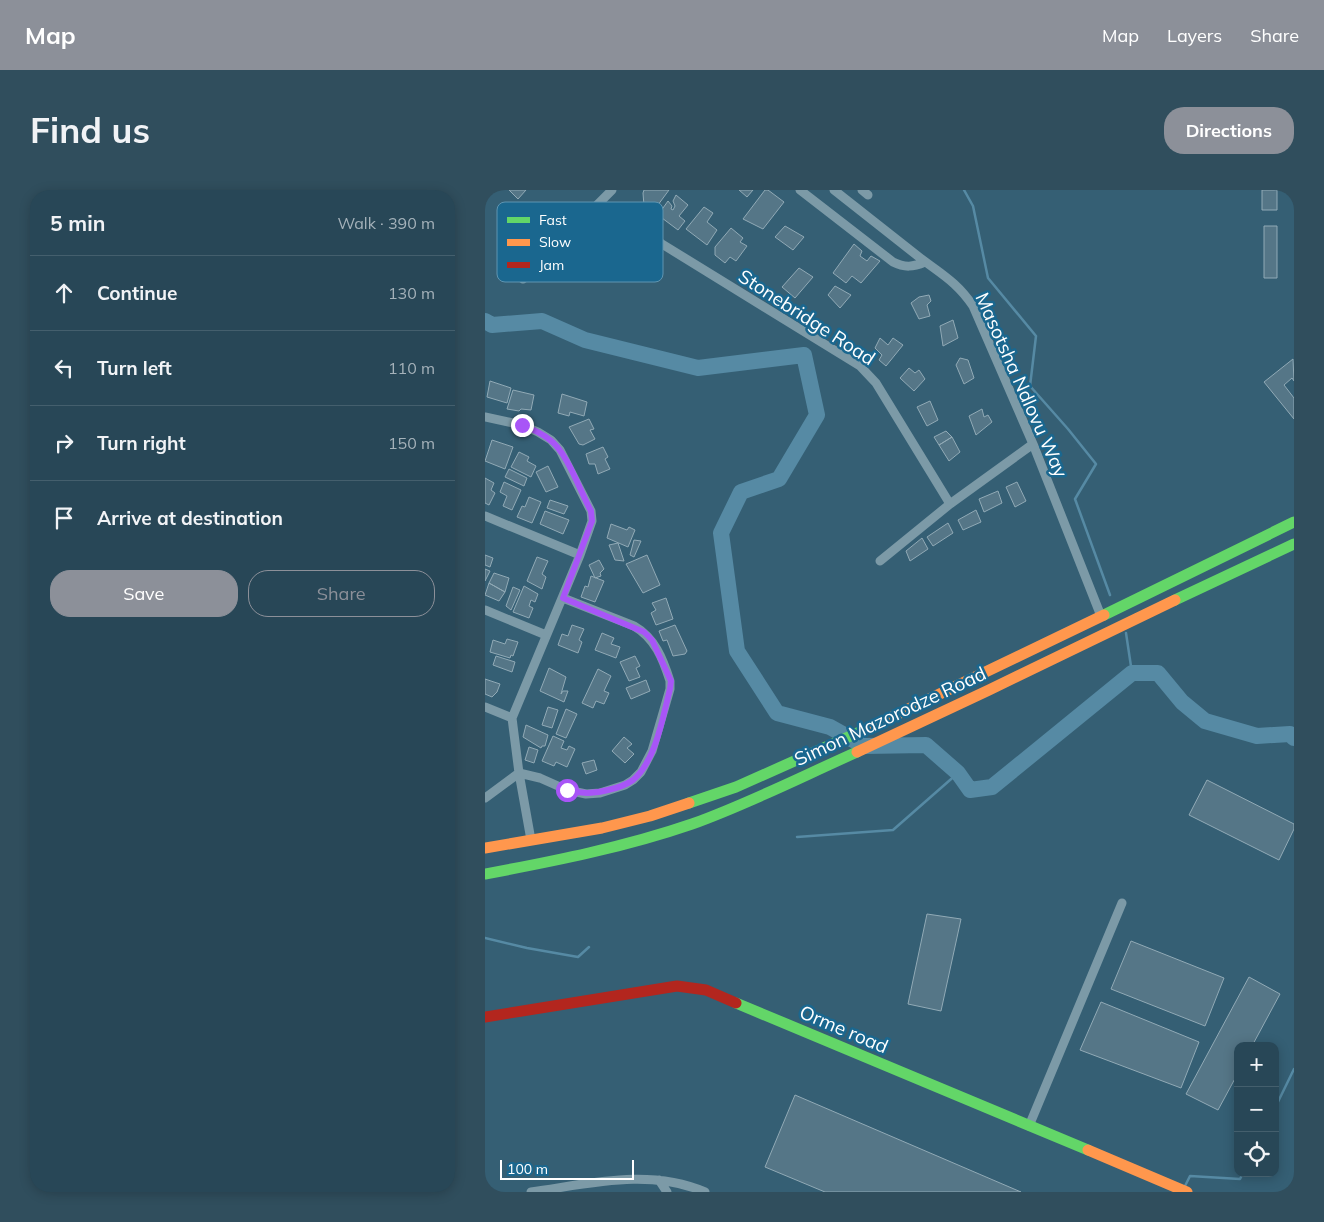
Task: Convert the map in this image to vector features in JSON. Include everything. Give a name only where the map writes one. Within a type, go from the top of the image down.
[{"type":"main road","name":"Simon Mazorodze Road","points":[[485,848],[602,828],[650,816],[736,787],[909,710],[1294,522]]},
{"type":"main road","name":"Simon Mazorodze Road","points":[[485,874],[601,851],[654,836],[740,804],[964,703],[1196,589],[1294,544]]},
{"type":"main road","name":"Orme road","points":[[485,1016],[677,985],[691,985],[715,993],[1187,1192]]},
{"type":"street","points":[[600,202],[612,190]]},
{"type":"street","points":[[800,190],[893,262],[909,267],[925,262]]},
{"type":"street","name":"Masotsha Ndlovu Way","points":[[834,190],[925,262],[959,286],[973,306],[1033,444],[1101,616]]},
{"type":"street","name":"Stonebridge Road","points":[[663,245],[860,366],[869,374],[950,504]]},
{"type":"street","points":[[485,416],[522,425],[551,440],[561,450],[591,511],[592,521],[580,555],[512,718],[519,773],[531,840]]},
{"type":"street","points":[[880,561],[950,504],[1033,444]]},
{"type":"street","points":[[485,516],[580,555]]},
{"type":"street","points":[[485,798],[519,773],[540,778],[567,790],[586,794],[600,793],[625,785],[633,780],[641,772],[653,751],[671,681],[652,640],[644,632],[563,598]]},
{"type":"street","points":[[485,610],[546,634]]},
{"type":"street","points":[[485,707],[512,718]]},
{"type":"street","points":[[1029,1126],[1122,903]]},
{"type":"street","points":[[531,1192],[622,1179],[659,1180],[694,1187],[705,1192]]},
{"type":"street","points":[[659,1180],[667,1192]]},
{"type":"building","points":[[509,190],[526,190],[518,199]]},
{"type":"building","points":[[644,190],[669,190],[660,202],[644,202]]},
{"type":"building","points":[[739,190],[753,190],[747,197]]},
{"type":"building","points":[[765,190],[768,190],[784,202],[763,229],[743,219]]},
{"type":"building","points":[[1262,190],[1277,190],[1277,210],[1262,210]]},
{"type":"building","points":[[676,195],[688,205],[679,216],[685,221],[678,230],[663,219],[663,208],[668,201],[673,210],[675,206],[673,201]]},
{"type":"building","points":[[704,207],[713,213],[707,222],[717,230],[707,245],[686,229]]},
{"type":"building","points":[[785,226],[804,237],[793,250],[775,237]]},
{"type":"building","points":[[1264,226],[1277,226],[1277,278],[1264,278]]},
{"type":"building","points":[[731,228],[743,238],[740,242],[747,246],[736,261],[730,257],[725,263],[715,255],[715,247]]},
{"type":"building","points":[[854,244],[862,251],[860,256],[867,261],[871,256],[880,261],[861,283],[852,276],[846,283],[833,273]]},
{"type":"building","points":[[799,268],[813,277],[795,298],[782,287]]},
{"type":"building","points":[[835,286],[851,295],[840,308],[828,295]]},
{"type":"building","points":[[929,295],[931,301],[927,305],[930,316],[919,319],[911,303],[919,297]]},
{"type":"building","points":[[953,320],[958,338],[943,346],[940,326]]},
{"type":"building","points":[[880,338],[888,345],[893,338],[903,345],[886,366],[879,360],[882,355],[875,348]]},
{"type":"building","points":[[960,358],[968,360],[974,378],[964,384],[956,365]]},
{"type":"building","points":[[1293,359],[1294,381],[1292,378],[1284,385],[1294,398],[1294,419],[1264,382]]},
{"type":"building","points":[[909,368],[915,373],[919,370],[925,379],[914,391],[900,378]]},
{"type":"building","points":[[490,381],[511,388],[507,403],[487,397]]},
{"type":"building","points":[[513,390],[534,395],[531,410],[507,409]]},
{"type":"building","points":[[562,394],[587,402],[584,416],[570,412],[569,416],[558,413]]},
{"type":"building","points":[[930,401],[938,420],[927,426],[917,407]]},
{"type":"building","points":[[982,409],[984,417],[988,415],[992,422],[976,435],[969,416]]},
{"type":"building","points":[[589,419],[594,429],[590,430],[595,439],[583,445],[579,444],[569,427]]},
{"type":"building","points":[[946,431],[952,437],[939,445],[934,437]]},
{"type":"building","points":[[952,437],[960,452],[949,461],[939,445]]},
{"type":"building","points":[[492,440],[513,447],[505,469],[485,461]]},
{"type":"building","points":[[603,447],[608,457],[605,459],[610,469],[598,474],[595,464],[589,464],[586,454]]},
{"type":"building","points":[[519,452],[529,457],[527,461],[536,466],[531,477],[511,467]]},
{"type":"building","points":[[548,466],[558,487],[546,492],[536,472]]},
{"type":"building","points":[[509,469],[527,478],[524,486],[505,477]]},
{"type":"building","points":[[485,478],[494,483],[491,490],[495,493],[489,505],[485,503]]},
{"type":"building","points":[[504,482],[521,490],[512,510],[503,506],[507,496],[500,492]]},
{"type":"building","points":[[1017,482],[1026,501],[1015,507],[1006,487]]},
{"type":"building","points":[[998,491],[1002,503],[984,512],[979,499]]},
{"type":"building","points":[[529,497],[541,502],[532,523],[517,517],[522,506],[525,507]]},
{"type":"building","points":[[550,500],[568,506],[564,514],[547,508]]},
{"type":"building","points":[[976,510],[981,522],[963,530],[958,520]]},
{"type":"building","points":[[545,511],[569,520],[563,534],[540,524]]},
{"type":"building","points":[[948,523],[953,533],[933,546],[927,537]]},
{"type":"building","points":[[611,524],[627,530],[629,527],[635,530],[628,547],[607,538]]},
{"type":"building","points":[[922,538],[928,549],[910,561],[906,551]]},
{"type":"building","points":[[634,540],[641,541],[634,557],[630,555]]},
{"type":"building","points":[[618,543],[624,561],[615,560],[609,545]]},
{"type":"building","points":[[485,555],[493,558],[490,567],[485,565]]},
{"type":"building","points":[[647,555],[660,585],[643,593],[626,564]]},
{"type":"building","points":[[537,557],[548,561],[542,574],[546,577],[542,589],[527,581]]},
{"type":"building","points":[[599,560],[604,569],[600,573],[601,576],[595,578],[589,565]]},
{"type":"building","points":[[485,569],[490,571],[485,581]]},
{"type":"building","points":[[494,573],[509,578],[505,592],[489,583]]},
{"type":"building","points":[[591,576],[604,581],[595,602],[581,597],[585,586],[588,587]]},
{"type":"building","points":[[489,583],[505,592],[499,601],[485,595]]},
{"type":"building","points":[[524,586],[538,594],[535,602],[531,600],[529,606],[533,608],[529,618],[513,612]]},
{"type":"building","points":[[513,587],[520,590],[511,610],[506,606]]},
{"type":"building","points":[[666,598],[673,619],[656,625],[651,613],[656,610],[652,603]]},
{"type":"building","points":[[572,625],[584,629],[579,640],[582,642],[578,653],[558,645],[562,634],[568,636]]},
{"type":"building","points":[[675,625],[687,651],[685,654],[673,656],[667,640],[663,641],[659,631]]},
{"type":"building","points":[[602,633],[614,638],[611,644],[620,647],[616,658],[595,650]]},
{"type":"building","points":[[507,639],[518,642],[513,656],[511,655],[510,658],[490,652],[493,640],[505,644]]},
{"type":"building","points":[[496,656],[515,662],[512,672],[493,665]]},
{"type":"building","points":[[635,656],[640,666],[636,668],[640,677],[629,681],[620,662]]},
{"type":"building","points":[[549,668],[566,677],[561,694],[563,691],[568,691],[564,702],[540,691]]},
{"type":"building","points":[[598,669],[611,676],[604,691],[609,693],[604,704],[596,701],[593,708],[582,703]]},
{"type":"building","points":[[485,679],[500,684],[497,692],[492,697],[485,694]]},
{"type":"building","points":[[646,680],[650,691],[631,699],[626,688]]},
{"type":"building","points":[[548,707],[558,710],[552,728],[542,725]]},
{"type":"building","points":[[566,709],[577,714],[566,738],[556,734]]},
{"type":"building","points":[[526,725],[548,735],[545,746],[541,748],[523,737]]},
{"type":"building","points":[[553,736],[564,741],[561,748],[567,750],[569,746],[575,749],[567,767],[556,762],[554,766],[542,761]]},
{"type":"building","points":[[624,737],[632,744],[627,748],[634,754],[625,763],[612,751]]},
{"type":"building","points":[[529,747],[538,750],[534,763],[525,760]]},
{"type":"building","points":[[594,760],[597,770],[586,774],[582,763]]},
{"type":"building","points":[[1207,780],[1294,824],[1294,829],[1279,860],[1189,815]]},
{"type":"building","points":[[927,914],[961,919],[941,1011],[908,1004]]},
{"type":"building","points":[[1131,941],[1224,978],[1205,1026],[1111,989]]},
{"type":"building","points":[[1249,977],[1280,994],[1254,1042],[1234,1042],[1234,1080],[1218,1110],[1186,1094]]},
{"type":"building","points":[[1101,1002],[1199,1042],[1181,1088],[1080,1050]]},
{"type":"building","points":[[795,1095],[1021,1192],[825,1192],[765,1167]]},
{"type":"waterway","points":[[964,190],[973,206],[988,278],[1036,336],[1030,386],[1096,464],[1075,499],[1110,595]]},
{"type":"waterway","points":[[485,321],[492,325],[542,321],[585,340],[698,368],[804,355],[817,415],[779,479],[741,492],[721,533],[737,651],[777,713],[830,727],[864,746],[926,745],[958,773],[970,790],[992,787],[1132,673],[1158,673],[1182,702],[1205,721],[1257,736],[1290,734],[1294,738]]},
{"type":"waterway","points":[[1126,633],[1132,673]]},
{"type":"waterway","points":[[797,837],[893,830],[958,773]]},
{"type":"waterway","points":[[485,938],[578,957],[589,947]]},
{"type":"waterway","points":[[1279,1100],[1294,1069]]},
{"type":"waterway","points":[[1185,1186],[1190,1176],[1240,1179],[1241,1177]]},
{"type":"traffic: fast","points":[[1104,615],[1294,522]]},
{"type":"traffic: fast","points":[[1175,600],[1294,544]]},
{"type":"traffic: fast","points":[[689,803],[736,787],[873,726]]},
{"type":"traffic: fast","points":[[485,874],[564,859],[692,824],[755,799],[857,752]]},
{"type":"traffic: fast","points":[[736,1003],[1088,1150]]},
{"type":"traffic: slow","points":[[857,752],[1175,600]]},
{"type":"traffic: slow","points":[[873,726],[1104,615]]},
{"type":"traffic: slow","points":[[485,848],[602,828],[650,816],[689,803]]},
{"type":"traffic: slow","points":[[1088,1150],[1187,1192]]},
{"type":"traffic: jam","points":[[485,1017],[677,986],[706,990],[736,1003]]},
{"type":"route","points":[[522,425],[551,440],[561,450],[591,511],[592,521],[563,598],[634,626],[644,632],[652,640],[671,681],[653,751],[641,772],[625,785],[600,793],[586,794],[567,790]]}]
